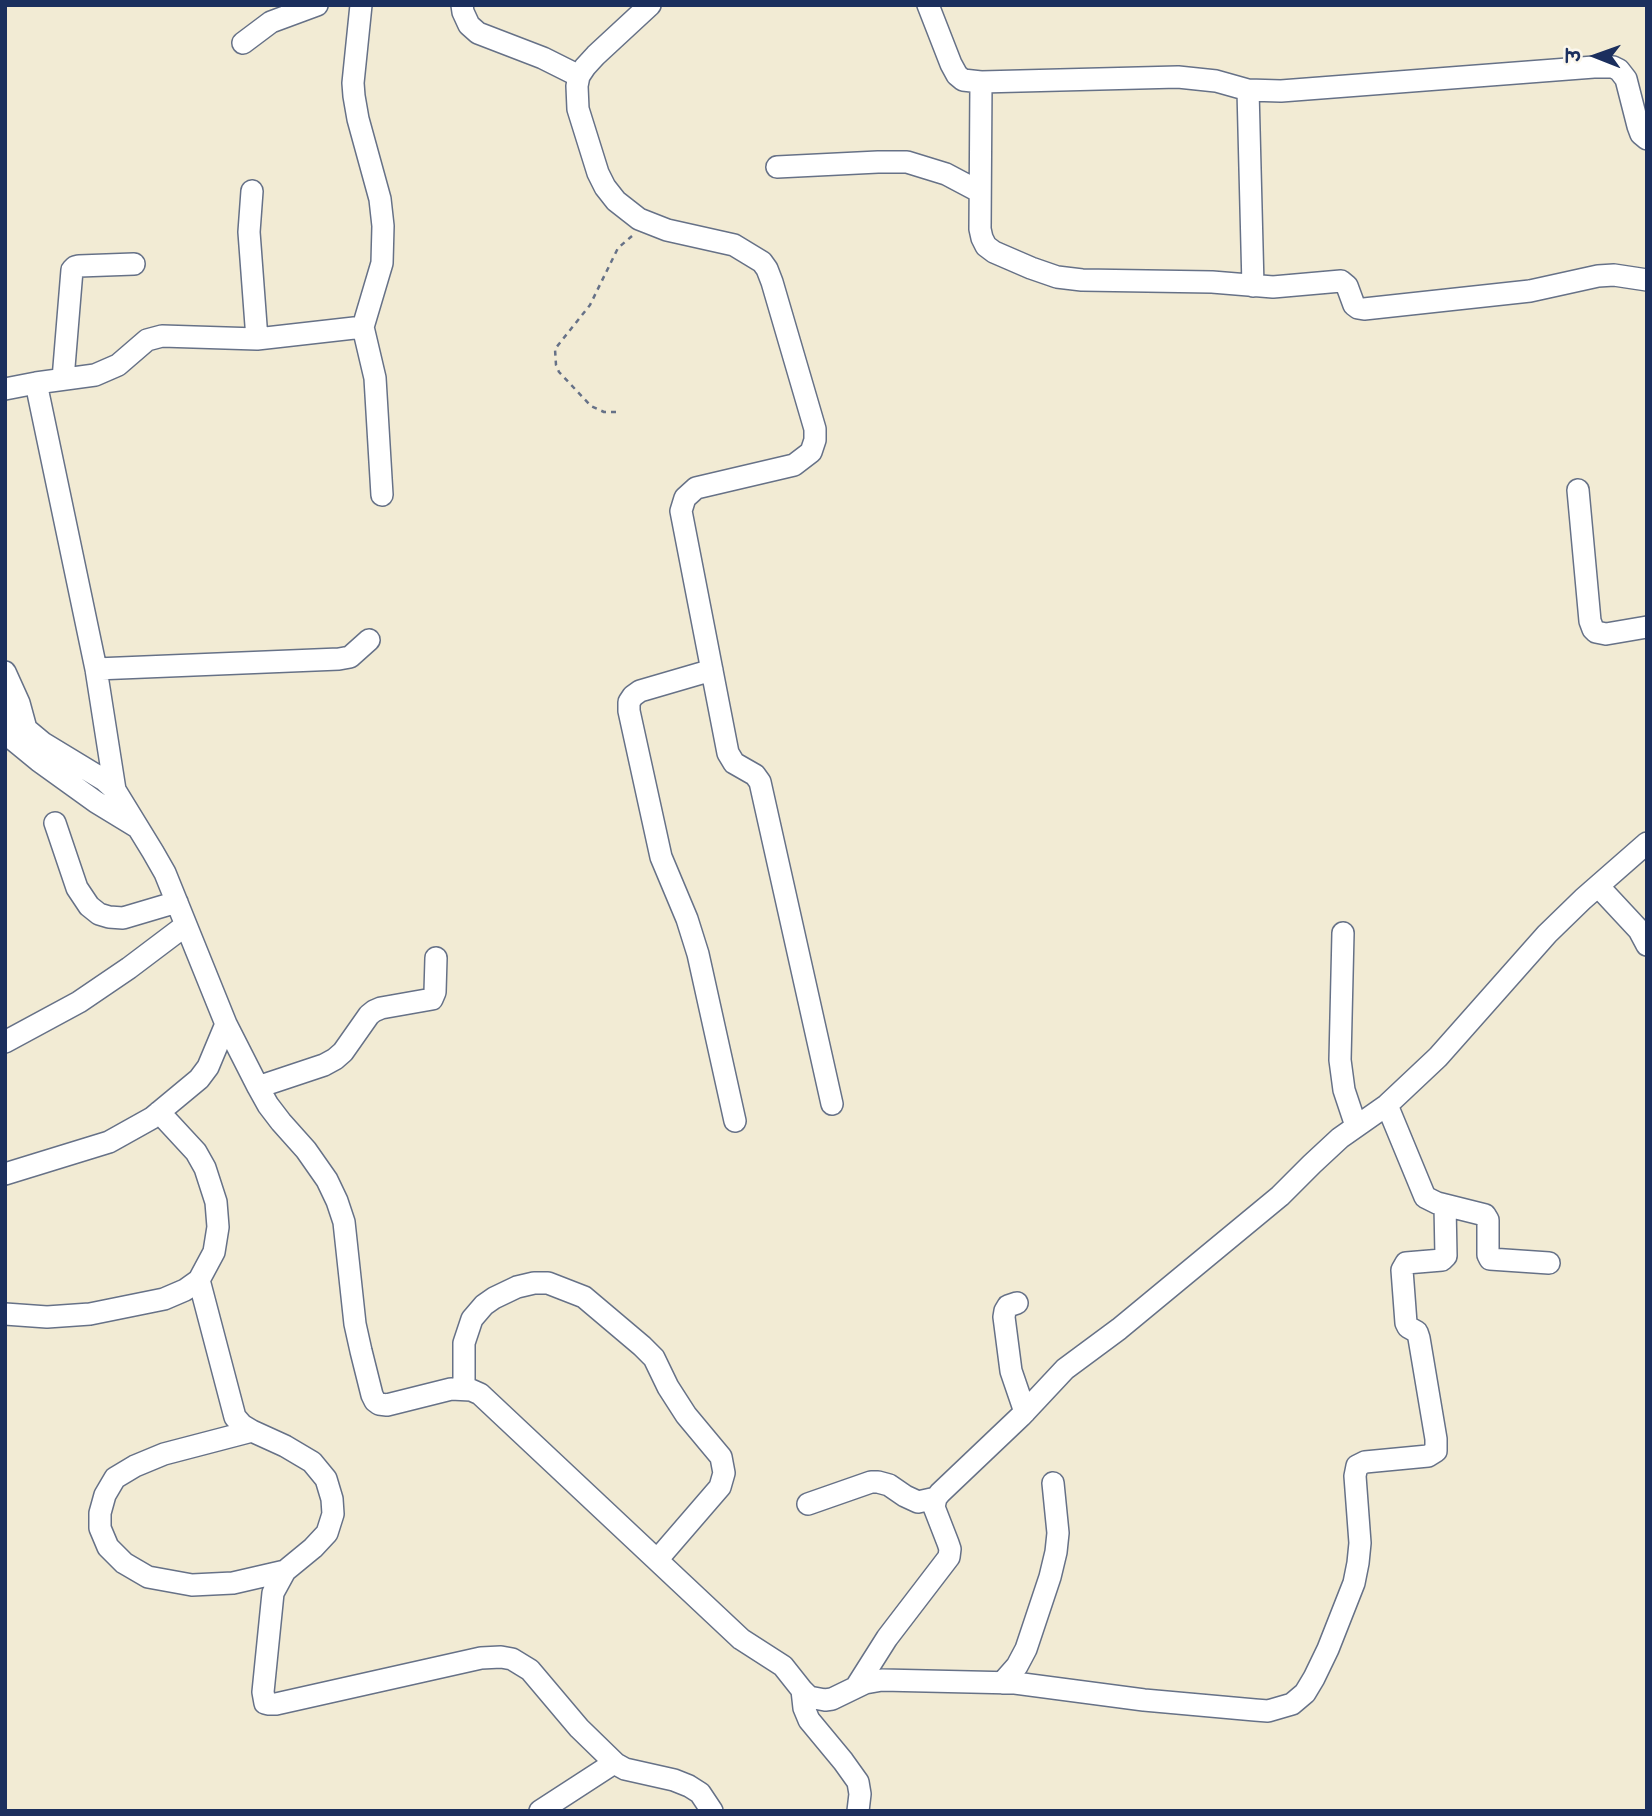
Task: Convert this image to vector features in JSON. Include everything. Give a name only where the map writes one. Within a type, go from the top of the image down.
[{"type":"street","points":[[243,43],[271,22],[317,5]]},
{"type":"street","points":[[360,5],[354,96],[380,199],[383,226],[380,272],[363,327],[375,378],[382,495]]},
{"type":"street","points":[[462,5],[469,25],[478,33],[543,58],[579,76]]},
{"type":"street","points":[[650,5],[596,55],[579,76],[576,86],[578,109],[598,173],[616,201],[648,223],[734,245],[765,265],[815,429],[811,452],[794,465],[696,488],[682,503],[682,518],[728,753],[734,764],[755,775],[763,791],[832,1104]]},
{"type":"street","points":[[928,5],[951,64],[963,80],[981,82],[1178,78],[1216,81],[1248,89],[1281,91],[1613,67],[1626,79],[1637,126],[1647,139]]},
{"type":"street","points":[[981,82],[980,229],[986,246],[1031,268],[1082,280],[1212,282],[1273,287],[1344,281],[1354,305],[1364,309],[1530,291],[1598,276],[1614,275],[1647,280]]},
{"type":"street","points":[[1248,89],[1253,286]]},
{"type":"street","points":[[777,167],[907,162],[946,174],[980,192]]},
{"type":"street","points":[[252,191],[249,232],[257,339]]},
{"type":"street","points":[[64,379],[72,270],[79,266],[134,264]]},
{"type":"street","points":[[5,389],[95,375],[111,369],[142,343],[162,335],[257,339],[363,327]]},
{"type":"street","points":[[36,383],[96,669],[115,790]]},
{"type":"street","points":[[1577,490],[1593,629],[1606,634],[1647,627]]},
{"type":"street","points":[[96,669],[339,659],[349,657],[369,639]]},
{"type":"street","points":[[712,670],[640,691],[629,702],[629,711],[661,857],[687,919],[698,954],[735,1121]]},
{"type":"street","points":[[5,672],[19,703],[15,730]]},
{"type":"street","points":[[5,707],[15,730],[39,761],[138,828]]},
{"type":"street","points":[[15,730],[43,743],[104,780],[115,790],[165,873],[226,1024],[258,1087],[268,1105],[327,1180],[337,1201],[344,1222],[355,1324],[375,1401],[387,1405],[451,1389],[464,1389],[486,1398],[741,1639],[783,1665],[809,1697],[832,1699],[856,1686],[882,1680],[1002,1683],[1268,1711],[1292,1704],[1305,1693],[1314,1678],[1354,1583],[1360,1543],[1355,1476],[1357,1466],[1365,1462],[1428,1456],[1436,1451],[1419,1338],[1417,1332],[1408,1327],[1406,1322],[1402,1270],[1406,1263],[1441,1260],[1446,1256],[1445,1205]]},
{"type":"street","points":[[55,823],[77,888],[83,899],[99,914],[123,918],[177,902]]},
{"type":"street","points":[[808,1504],[871,1482],[889,1485],[918,1502],[936,1498],[1026,1412],[1065,1369],[1119,1329],[1280,1196],[1340,1138],[1387,1105],[1438,1057],[1533,948],[1647,842]]},
{"type":"street","points":[[1598,886],[1639,930],[1647,945]]},
{"type":"street","points":[[5,1042],[79,1002],[186,925]]},
{"type":"street","points":[[1343,933],[1340,1060],[1344,1090],[1356,1126]]},
{"type":"street","points":[[258,1087],[335,1059],[374,1011],[432,999],[435,992],[436,958]]},
{"type":"street","points":[[5,1174],[109,1142],[159,1112],[199,1079],[208,1067],[226,1024]]},
{"type":"street","points":[[1387,1105],[1422,1192],[1429,1200],[1483,1213],[1487,1217],[1490,1259],[1549,1263]]},
{"type":"street","points":[[5,1314],[47,1317],[90,1314],[164,1299],[185,1290],[199,1280],[214,1252],[218,1227],[216,1202],[205,1168],[196,1152],[159,1112]]},
{"type":"street","points":[[199,1280],[235,1417],[252,1431],[312,1462],[326,1479],[332,1499],[333,1514],[327,1533],[285,1572],[273,1592],[262,1692],[265,1703],[276,1704],[481,1658],[512,1659],[530,1670],[579,1728],[614,1763],[625,1769],[689,1786],[700,1793],[712,1811]]},
{"type":"street","points":[[464,1389],[464,1343],[472,1319],[494,1298],[517,1287],[548,1283],[584,1297],[642,1346],[654,1358],[686,1415],[721,1457],[724,1473],[720,1487],[657,1560]]},
{"type":"street","points":[[1017,1303],[1007,1306],[1004,1317],[1011,1371],[1026,1412]]},
{"type":"street","points":[[252,1431],[164,1454],[115,1478],[105,1495],[100,1513],[100,1528],[108,1547],[124,1563],[148,1577],[192,1585],[233,1583],[285,1572]]},
{"type":"street","points":[[1002,1683],[1017,1666],[1026,1649],[1050,1577],[1058,1533],[1053,1482]]},
{"type":"street","points":[[856,1686],[887,1639],[949,1557],[950,1549],[934,1507],[936,1498]]},
{"type":"street","points":[[802,1690],[804,1708],[809,1720],[858,1782],[858,1811]]},
{"type":"street","points":[[540,1811],[614,1763]]},
{"type":"path","points":[[616,412],[604,412],[591,406],[559,372],[555,365],[555,349],[590,305],[618,248],[648,223]]}]
